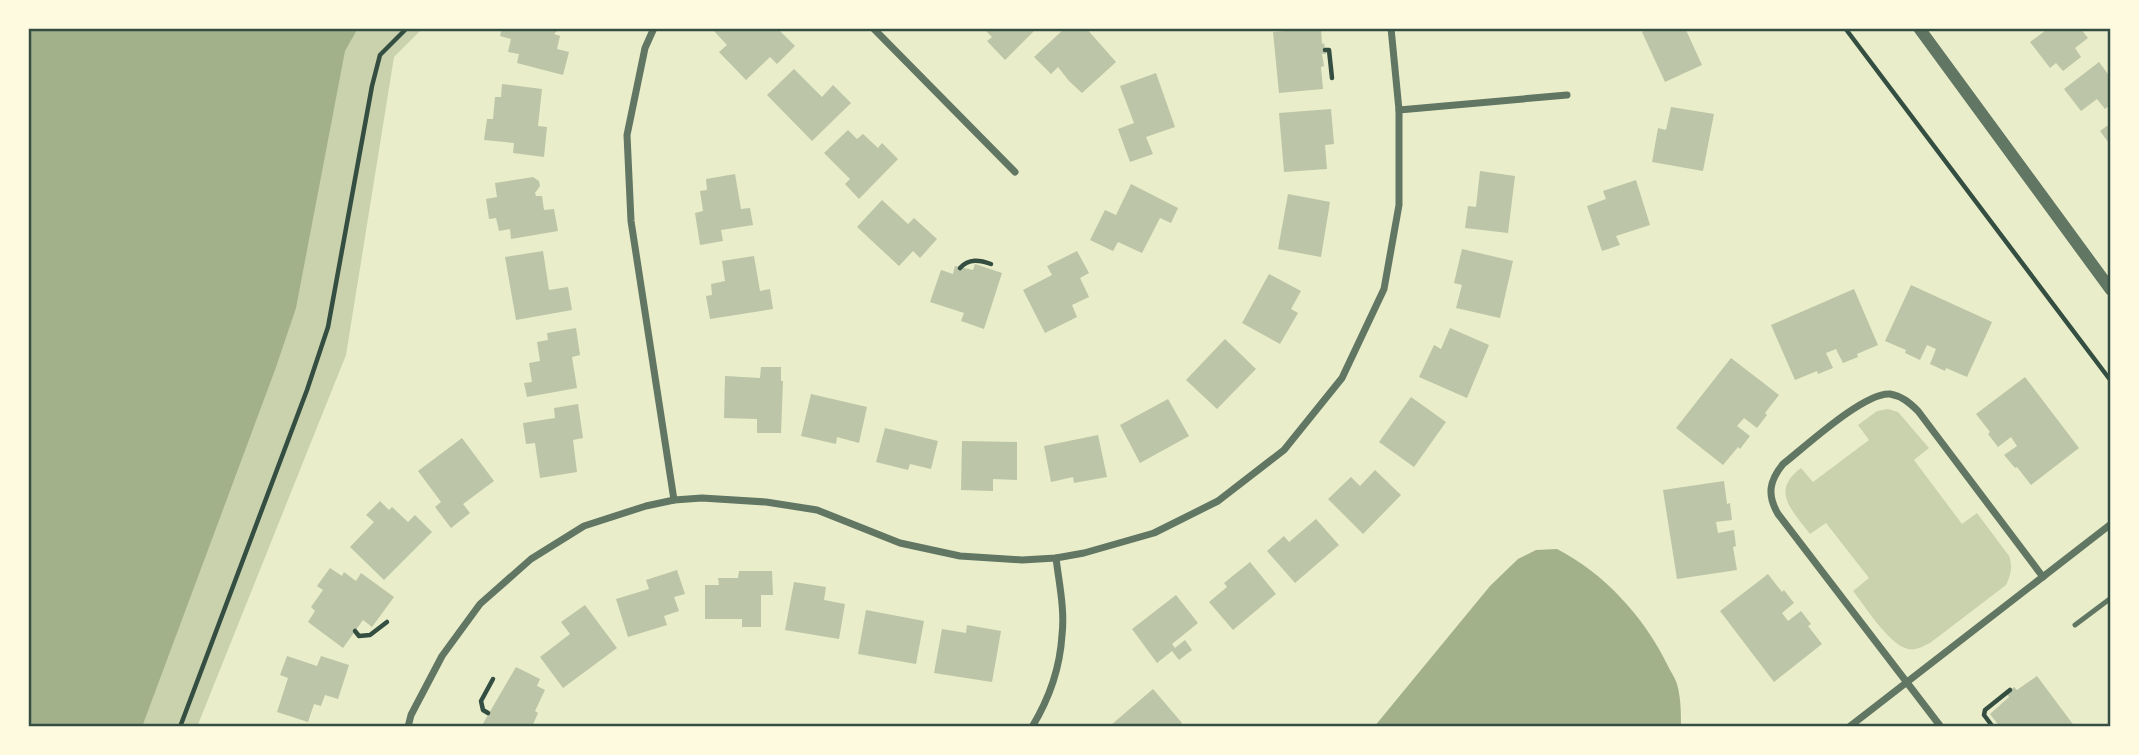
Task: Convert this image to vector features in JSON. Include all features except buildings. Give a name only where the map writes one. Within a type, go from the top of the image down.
[{"type":"street","points":[[654,28],[645,48],[627,135],[631,221],[674,500]]},
{"type":"street","points":[[873,28],[1015,172]]},
{"type":"street","points":[[408,727],[411,715],[442,656],[480,604],[531,559],[584,526],[646,506],[702,498],[766,502],[817,510],[900,543],[960,556],[1022,560],[1084,553],[1154,533],[1218,501],[1284,450],[1342,378],[1384,289],[1399,205],[1399,110],[1391,28]]},
{"type":"street","points":[[1919,28],[2111,290]]},
{"type":"street","points":[[1399,110],[1567,95]]},
{"type":"street","points":[[1941,727],[1778,514],[1771,502],[1770,489],[1774,475],[1783,464],[1859,405],[1874,397],[1890,394],[1906,400],[1918,411],[2043,577]]},
{"type":"street","points":[[1849,727],[2111,524]]},
{"type":"street","points":[[1032,727],[1053,684],[1063,634],[1056,558]]},
{"type":"lane","points":[[2076,625],[2111,598]]},
{"type":"path","points":[[180,727],[307,390],[328,327],[380,55],[407,28]]},
{"type":"path","points":[[1845,28],[2111,381]]},
{"type":"path","points":[[1325,50],[1329,50],[1332,78]]},
{"type":"path","points":[[960,268],[967,262],[976,260],[991,264]]},
{"type":"path","points":[[355,631],[359,636],[370,635],[387,622]]},
{"type":"path","points":[[488,713],[483,710],[481,701],[493,679]]},
{"type":"path","points":[[1993,727],[1984,715],[1984,710],[2010,690]]},
{"type":"shaded area","points":[[28,28],[423,28],[394,57],[346,355],[197,727],[28,727]]},
{"type":"shaded area","points":[[28,28],[358,28],[345,51],[296,308],[142,727],[28,727]]},
{"type":"shaded area","points":[[1888,409],[1898,412],[1929,448],[1914,460],[1962,524],[1977,513],[2009,556],[2011,564],[2006,585],[1930,643],[1914,649],[1901,646],[1893,640],[1853,591],[1869,578],[1826,523],[1810,534],[1791,509],[1785,493],[1792,476],[1801,468],[1813,482],[1869,440],[1858,425],[1877,411]]},
{"type":"shaded area","points":[[1557,549],[1591,570],[1621,598],[1647,630],[1676,681],[1681,727],[1374,727],[1490,586],[1518,559],[1536,550]]}]
